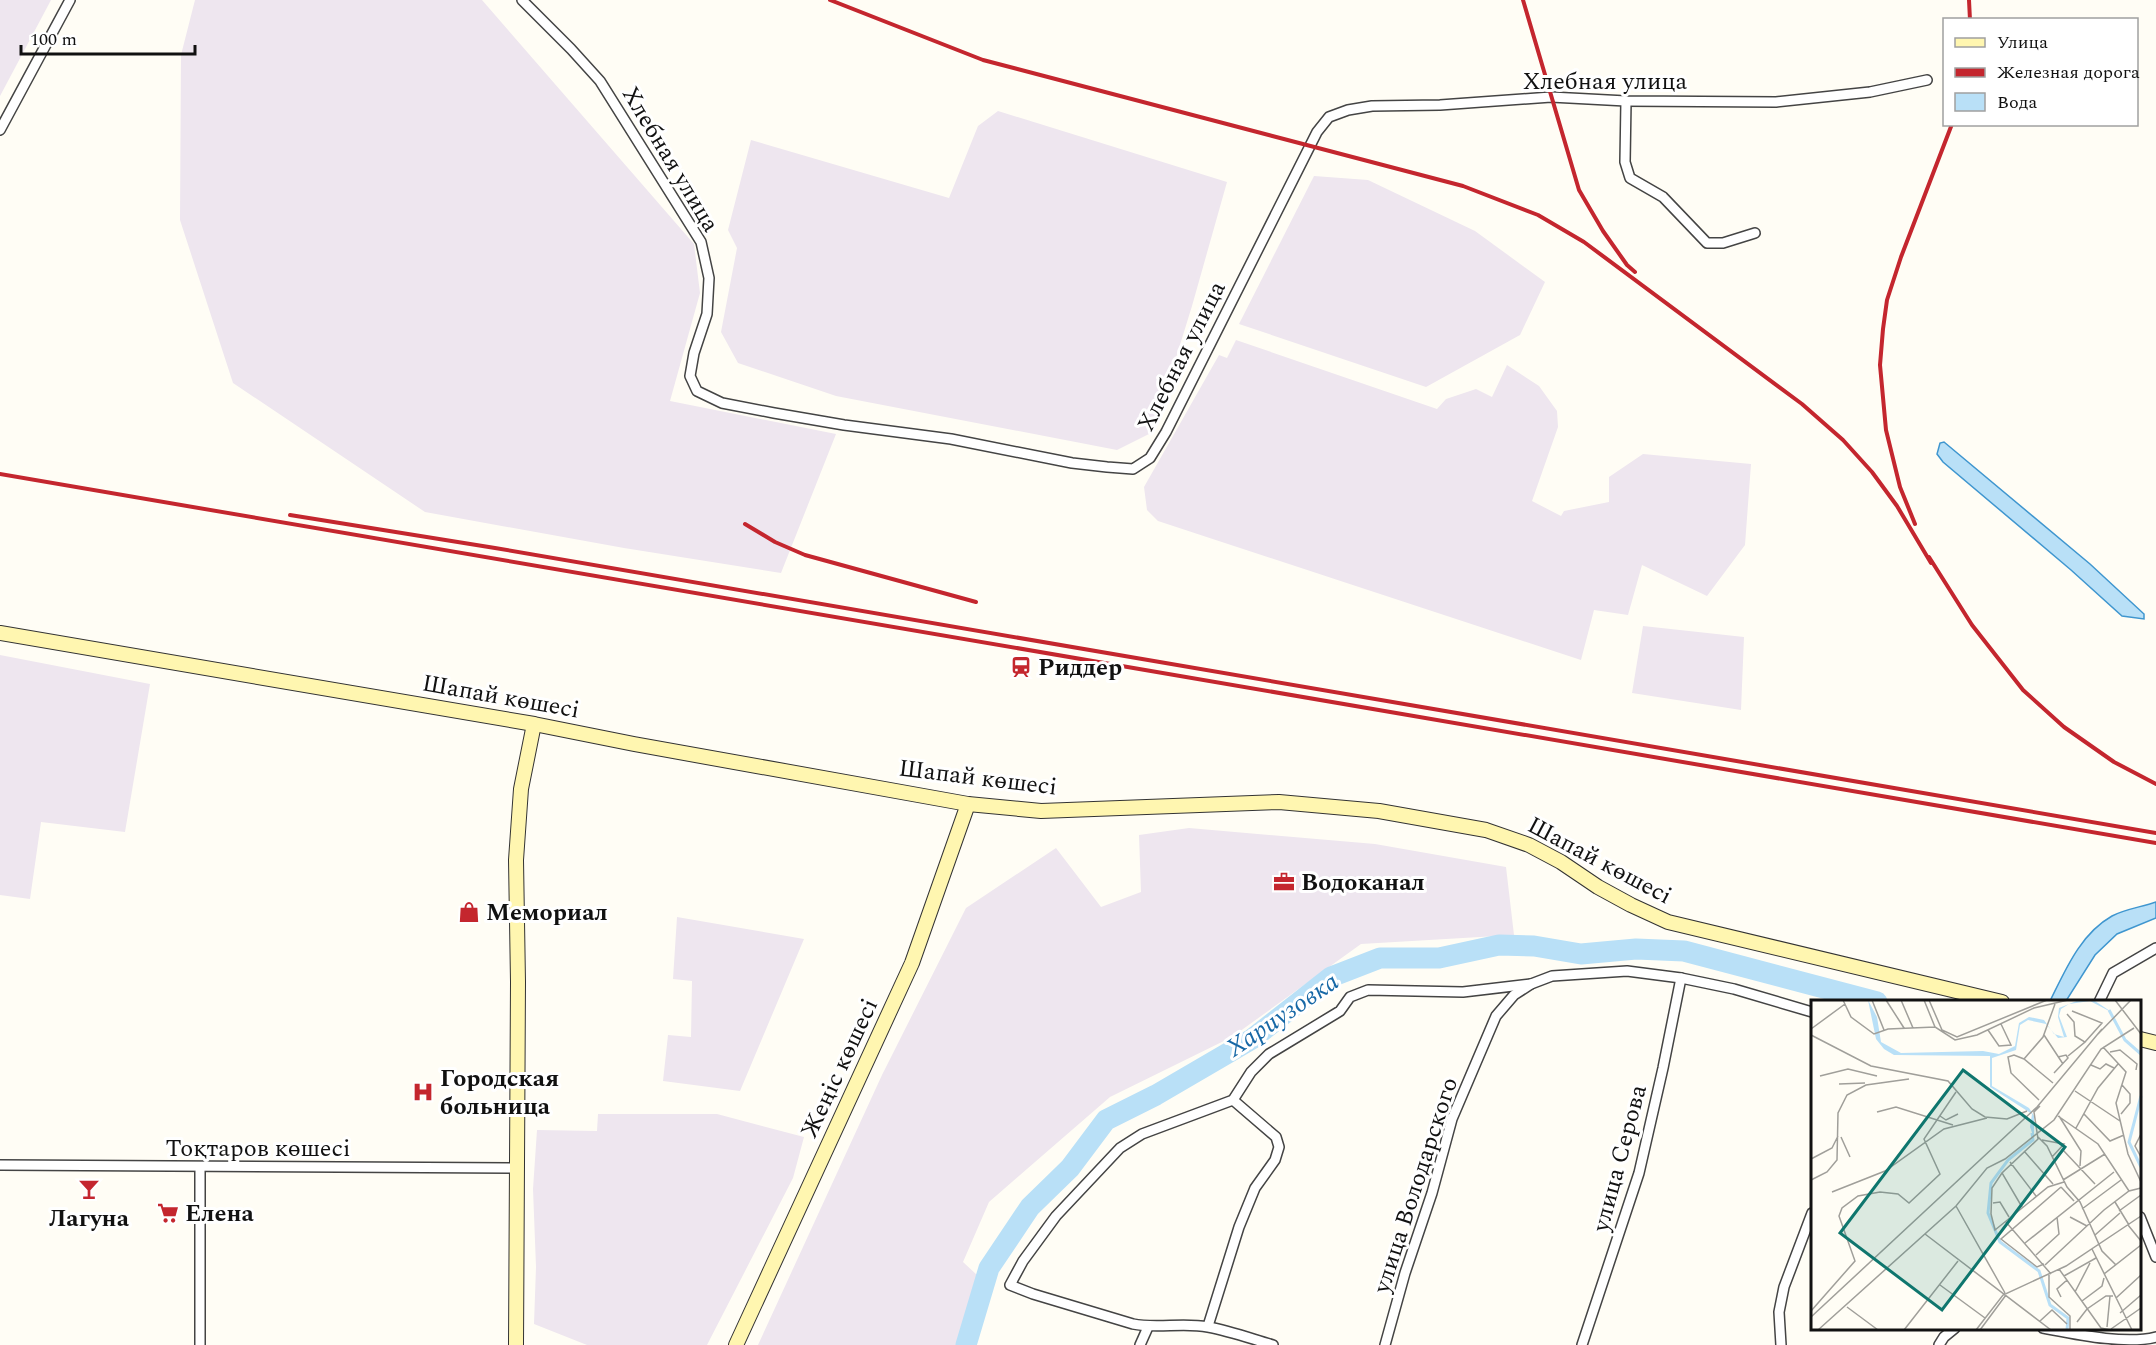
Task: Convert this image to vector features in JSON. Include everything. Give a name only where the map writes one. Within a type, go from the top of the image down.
[{"type":"street","points":[[0,130],[70,0]]},
{"type":"street","name":"Хлебная улица","points":[[522,0],[600,81],[701,242],[709,278],[707,314],[694,353],[690,376],[697,392],[722,403],[774,413],[951,440],[1072,463],[1133,469],[1150,458],[1166,432],[1317,132],[1329,117],[1348,110],[1372,106],[1440,105],[1551,97],[1626,101],[1776,102],[1870,92],[1927,80]]},
{"type":"street","points":[[1626,101],[1625,162],[1630,178],[1663,197],[1707,243],[1723,243],[1755,233]]},
{"type":"street","name":"Шапай көшесі","points":[[0,633],[534,724],[968,804],[1041,811],[1279,802],[1379,811],[1486,830],[1528,844],[1614,896],[1668,922],[1994,1000]]},
{"type":"street","points":[[516,1345],[518,982],[516,860],[521,789],[534,724]]},
{"type":"street","name":"Жеңіс көшесі","points":[[736,1345],[912,963],[968,804]]},
{"type":"street","points":[[2099,1000],[2113,973],[2156,948]]},
{"type":"street","name":"улица Володарского","points":[[1385,1345],[1405,1273],[1432,1193],[1452,1119],[1497,1016],[1514,995],[1531,984],[1552,976],[1628,971],[1681,978],[1734,989],[1811,1012]]},
{"type":"street","name":"улица Серова","points":[[1582,1345],[1639,1173],[1681,978]]},
{"type":"street","points":[[1273,1345],[1208,1326],[1158,1325],[1148,1327],[1033,1294],[1010,1285],[1023,1261],[1056,1216],[1120,1149],[1142,1134],[1233,1100],[1251,1072],[1269,1054],[1340,1011],[1350,997],[1368,990],[1463,992],[1531,984]]},
{"type":"street","points":[[2141,1039],[2156,1043]]},
{"type":"street","points":[[1208,1326],[1239,1227],[1255,1188],[1275,1160],[1279,1148],[1276,1137],[1233,1100]]},
{"type":"street","name":"Тоқтаров көшесі","points":[[0,1165],[516,1168]]},
{"type":"street","points":[[200,1167],[200,1345]]},
{"type":"street","points":[[1781,1345],[1779,1312],[1784,1287],[1811,1216]]},
{"type":"street","points":[[2141,1223],[2156,1257]]},
{"type":"street","points":[[1140,1345],[1148,1327]]},
{"type":"street","points":[[1939,1345],[1944,1337],[1954,1330]]},
{"type":"street","points":[[2049,1330],[2120,1342],[2156,1337]]},
{"type":"shaded area","points":[[0,0],[51,0],[0,96]]},
{"type":"shaded area","points":[[195,0],[482,0],[694,244],[700,293],[670,401],[836,434],[781,573],[624,548],[425,512],[233,383],[180,220],[181,55]]},
{"type":"shaded area","points":[[998,111],[1227,182],[1153,432],[1117,450],[836,396],[738,363],[721,332],[737,248],[728,230],[751,140],[949,198],[978,126]]},
{"type":"shaded area","points":[[1314,176],[1368,180],[1475,231],[1545,282],[1520,335],[1426,387],[1239,324]]},
{"type":"shaded area","points":[[1236,340],[1437,409],[1446,399],[1476,389],[1492,397],[1507,365],[1539,386],[1557,411],[1558,427],[1532,501],[1561,516],[1564,511],[1609,502],[1609,477],[1643,454],[1751,464],[1745,545],[1707,596],[1642,565],[1628,615],[1594,610],[1581,660],[1158,521],[1147,510],[1144,487],[1219,355],[1227,358]]},
{"type":"shaded area","points":[[1643,626],[1744,637],[1741,710],[1632,693]]},
{"type":"shaded area","points":[[0,655],[150,684],[125,832],[41,822],[30,899],[0,895]]},
{"type":"shaded area","points":[[1189,828],[1375,844],[1506,867],[1514,935],[1361,944],[1232,1037],[1110,1097],[989,1202],[963,1262],[977,1275],[956,1345],[758,1345],[882,1075],[966,908],[1056,848],[1101,907],[1141,892],[1139,835]]},
{"type":"shaded area","points":[[677,917],[804,939],[740,1091],[663,1081],[668,1035],[691,1037],[692,981],[673,979]]},
{"type":"shaded area","points":[[598,1114],[717,1114],[804,1137],[793,1178],[707,1345],[587,1345],[534,1324],[536,1267],[533,1189],[537,1130],[597,1131]]},
{"type":"water","points":[[1944,442],[2090,564],[2144,614],[2144,619],[2122,616],[1943,462],[1937,454],[1940,443]]},
{"type":"water","points":[[2156,902],[2156,918],[2117,934],[2095,955],[2067,1000],[2051,1000],[2082,943],[2112,916]]},
{"type":"waterway","name":"Хариузовка","points":[[966,1345],[989,1268],[1030,1207],[1070,1168],[1106,1120],[1156,1095],[1252,1039],[1331,977],[1380,958],[1439,958],[1499,945],[1534,946],[1581,954],[1636,949],[1684,951],[1869,1000]]},
{"type":"railway","points":[[830,0],[983,60],[1463,186],[1538,215],[1584,242],[1802,404],[1843,440],[1872,472],[1897,506],[1931,563]]},
{"type":"railway","points":[[1523,0],[1579,190],[1603,231],[1627,265],[1635,272]]},
{"type":"railway","points":[[1969,0],[1970,18]]},
{"type":"railway","points":[[1915,524],[1900,487],[1886,430],[1880,365],[1883,329],[1887,300],[1901,257],[1951,126]]},
{"type":"railway","points":[[0,474],[2156,843]]},
{"type":"railway","points":[[290,515],[495,548],[2156,833]]},
{"type":"railway","points":[[745,524],[775,542],[805,555],[976,602]]},
{"type":"railway","points":[[1929,557],[1972,625],[2023,690],[2064,727],[2114,762],[2156,784]]},
{"type":"place","name":"Риддер","points":[[1021,667]]},
{"type":"place","name":"Водоканал","points":[[1284,882]]},
{"type":"place","name":"Мемориал","points":[[469,912]]},
{"type":"place","name":"Городская больница","points":[[423,1092]]},
{"type":"place","name":"Лагуна","points":[[89,1189]]},
{"type":"place","name":"Елена","points":[[168,1213]]}]
